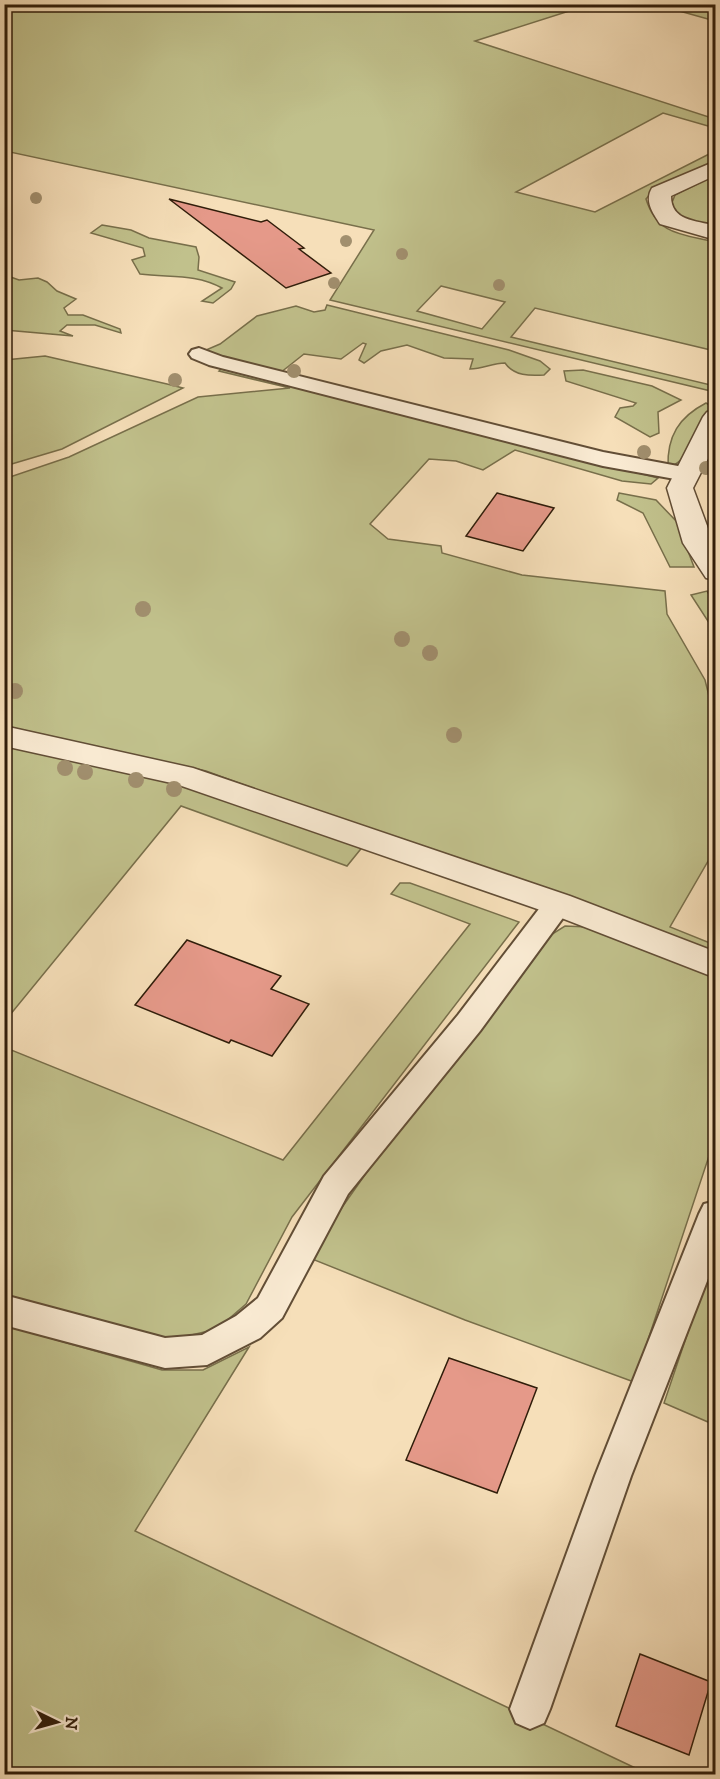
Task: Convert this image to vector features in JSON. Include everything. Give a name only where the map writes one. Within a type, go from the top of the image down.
[{"type":"street","points":[[716,167],[660,193],[660,207],[668,219],[716,233]]},
{"type":"street","points":[[716,417],[680,488],[696,543],[716,572]]},
{"type":"street","points":[[4,736],[182,775],[558,904],[716,966]]},
{"type":"lane","points":[[199,354],[216,361],[603,459],[686,474]]},
{"type":"lane","points":[[4,1310],[165,1353],[207,1350],[248,1327],[270,1308],[336,1185],[469,1023],[558,904]]},
{"type":"lane","points":[[530,1709],[613,1476],[716,1214]]},
{"type":"green space","points":[[5,5],[588,5],[475,41],[715,119],[715,128],[663,113],[516,192],[595,212],[715,151],[715,162],[653,191],[646,199],[657,220],[672,231],[715,242],[715,351],[535,308],[511,337],[715,386],[715,392],[330,300],[374,230],[5,151]],"holes":[[[441,286],[505,302],[482,329],[417,311]]]},
{"type":"green space","points":[[658,5],[715,5],[715,21]]},
{"type":"green space","points":[[715,175],[715,230],[679,218],[671,205],[675,195]]},
{"type":"green space","points":[[102,225],[131,230],[149,238],[196,247],[199,257],[198,270],[235,282],[231,289],[213,303],[202,301],[222,288],[192,278],[140,274],[132,260],[145,256],[143,248],[91,233]]},
{"type":"green space","points":[[5,275],[19,280],[38,278],[47,282],[57,291],[76,299],[64,308],[68,315],[83,315],[120,329],[121,333],[95,325],[67,325],[60,331],[73,336],[5,330]]},
{"type":"green space","points":[[327,305],[509,350],[540,361],[550,369],[544,375],[523,374],[513,370],[505,363],[470,369],[473,359],[444,358],[407,345],[381,351],[364,363],[359,360],[366,344],[363,343],[341,359],[304,354],[280,373],[228,360],[206,350],[220,344],[257,316],[296,306],[314,312],[325,310]]},
{"type":"green space","points":[[45,356],[183,388],[62,449],[5,466],[5,360]]},
{"type":"green space","points":[[223,367],[658,478],[651,484],[622,481],[515,450],[483,470],[456,461],[429,459],[370,524],[388,539],[441,546],[442,553],[522,575],[665,591],[667,614],[705,680],[716,724],[715,849],[670,927],[715,945],[715,958],[206,771],[5,726],[4,479],[69,457],[198,397],[290,388],[219,371]]},
{"type":"green space","points":[[583,370],[652,386],[681,400],[658,412],[659,433],[650,437],[615,417],[620,408],[633,406],[636,403],[566,381],[564,371]]},
{"type":"green space","points":[[706,403],[713,407],[701,432],[682,459],[668,467],[670,446],[676,429],[697,408]]},
{"type":"green space","points":[[619,493],[656,500],[677,522],[694,567],[670,567],[643,513],[617,500]]},
{"type":"green space","points":[[707,591],[715,604],[715,632],[691,595]]},
{"type":"green space","points":[[5,743],[183,784],[364,845],[347,866],[181,806],[5,1021]]},
{"type":"green space","points":[[400,883],[410,883],[519,922],[292,1217],[246,1304],[217,1329],[166,1341],[5,1298],[4,1047],[283,1160],[470,924],[391,894]]},
{"type":"green space","points":[[565,926],[588,927],[715,977],[715,1138],[634,1382],[465,1320],[307,1257],[405,1118],[541,941]]},
{"type":"green space","points":[[715,1252],[715,1425],[664,1403]]},
{"type":"green space","points":[[4,1325],[162,1370],[203,1370],[249,1347],[135,1531],[648,1774],[5,1774]]},
{"type":"building","points":[[169,199],[261,222],[267,220],[304,248],[299,249],[331,273],[286,288]]},
{"type":"building","points":[[497,493],[554,508],[523,551],[466,536]]},
{"type":"building","points":[[187,940],[281,976],[271,989],[309,1004],[272,1056],[231,1040],[229,1043],[135,1005]]},
{"type":"building","points":[[449,1358],[537,1388],[497,1493],[406,1460]]},
{"type":"building","points":[[640,1654],[711,1682],[689,1755],[616,1726]]}]
